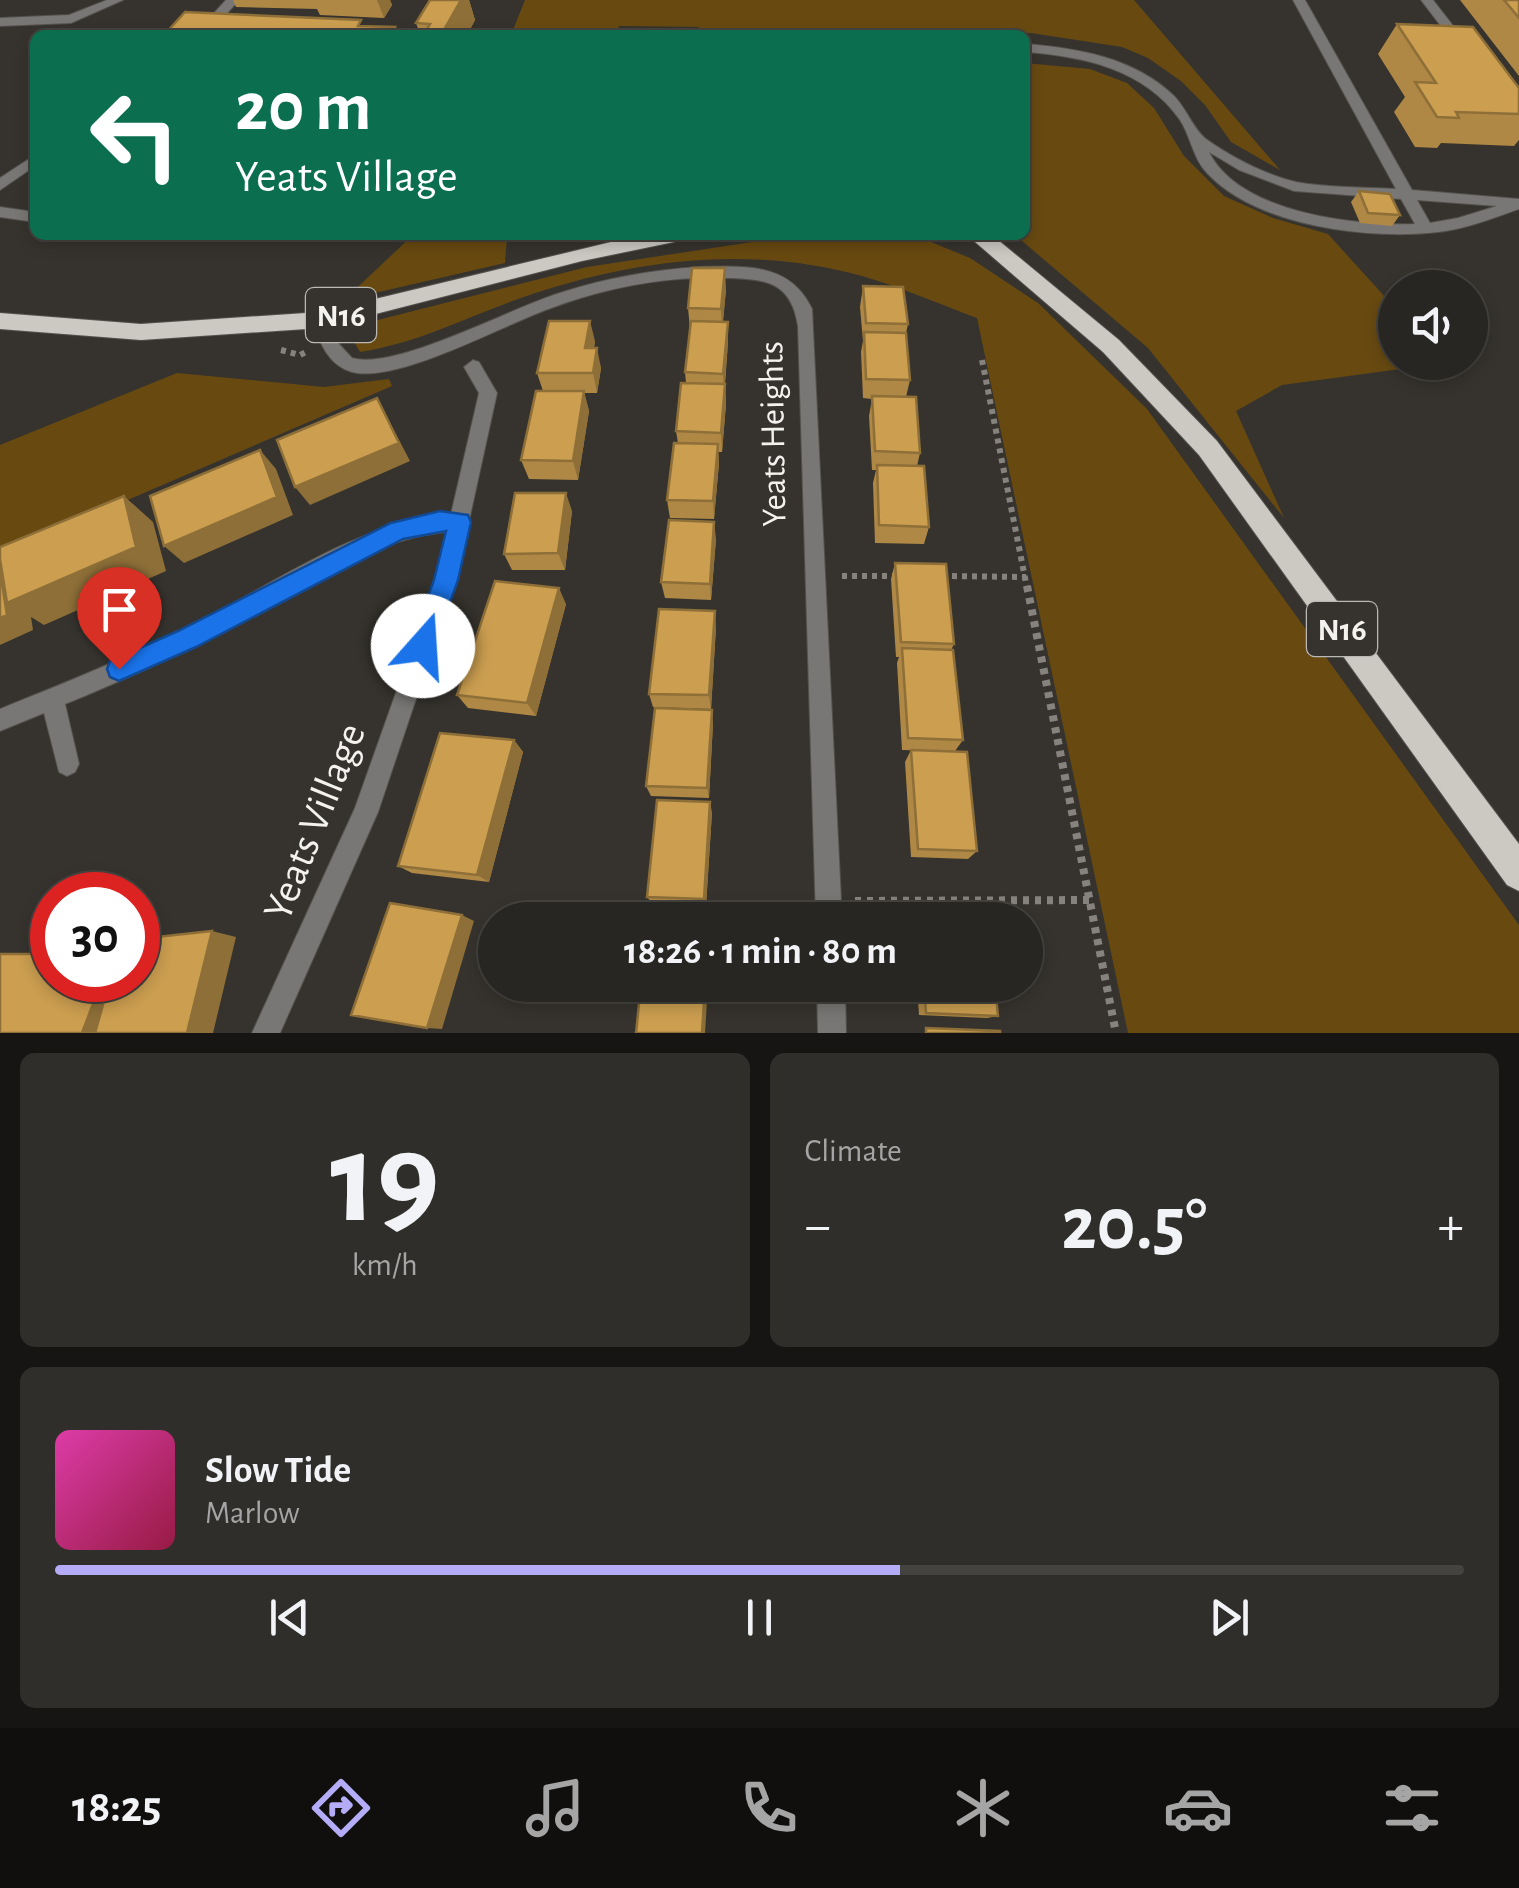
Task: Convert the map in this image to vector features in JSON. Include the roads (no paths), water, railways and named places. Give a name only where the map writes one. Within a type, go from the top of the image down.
[{"type":"highway","name":"N16","points":[[0,321],[141,332],[321,320],[650,240]]},
{"type":"highway","name":"N16","points":[[984,240],[1111,346],[1208,448],[1519,873]]},
{"type":"street","points":[[0,22],[72,19],[118,0]]},
{"type":"street","points":[[202,30],[232,0]]},
{"type":"street","points":[[1299,0],[1425,228]]},
{"type":"street","points":[[1428,0],[1473,61]]},
{"type":"street","points":[[208,26],[224,26]]},
{"type":"street","points":[[1030,48],[1067,51],[1121,67],[1170,95],[1200,141],[1210,170],[1255,199],[1288,213],[1332,222],[1425,228],[1519,204]]},
{"type":"street","points":[[1200,141],[1244,168],[1294,186],[1519,204]]},
{"type":"street","points":[[0,185],[30,163]]},
{"type":"street","points":[[0,212],[30,217]]},
{"type":"street","name":"Yeats Heights","points":[[321,320],[327,343],[342,360],[363,368],[405,358],[548,302],[659,273],[731,272],[783,278],[803,305],[809,330],[806,376],[829,902]]},
{"type":"street","name":"Yeats Village","points":[[266,1033],[366,812],[446,580],[488,393],[473,367]]},
{"type":"street","points":[[0,720],[187,639],[399,530],[440,521],[460,522]]},
{"type":"street","points":[[52,699],[67,764]]},
{"type":"street","points":[[832,1002],[832,1033]]}]
